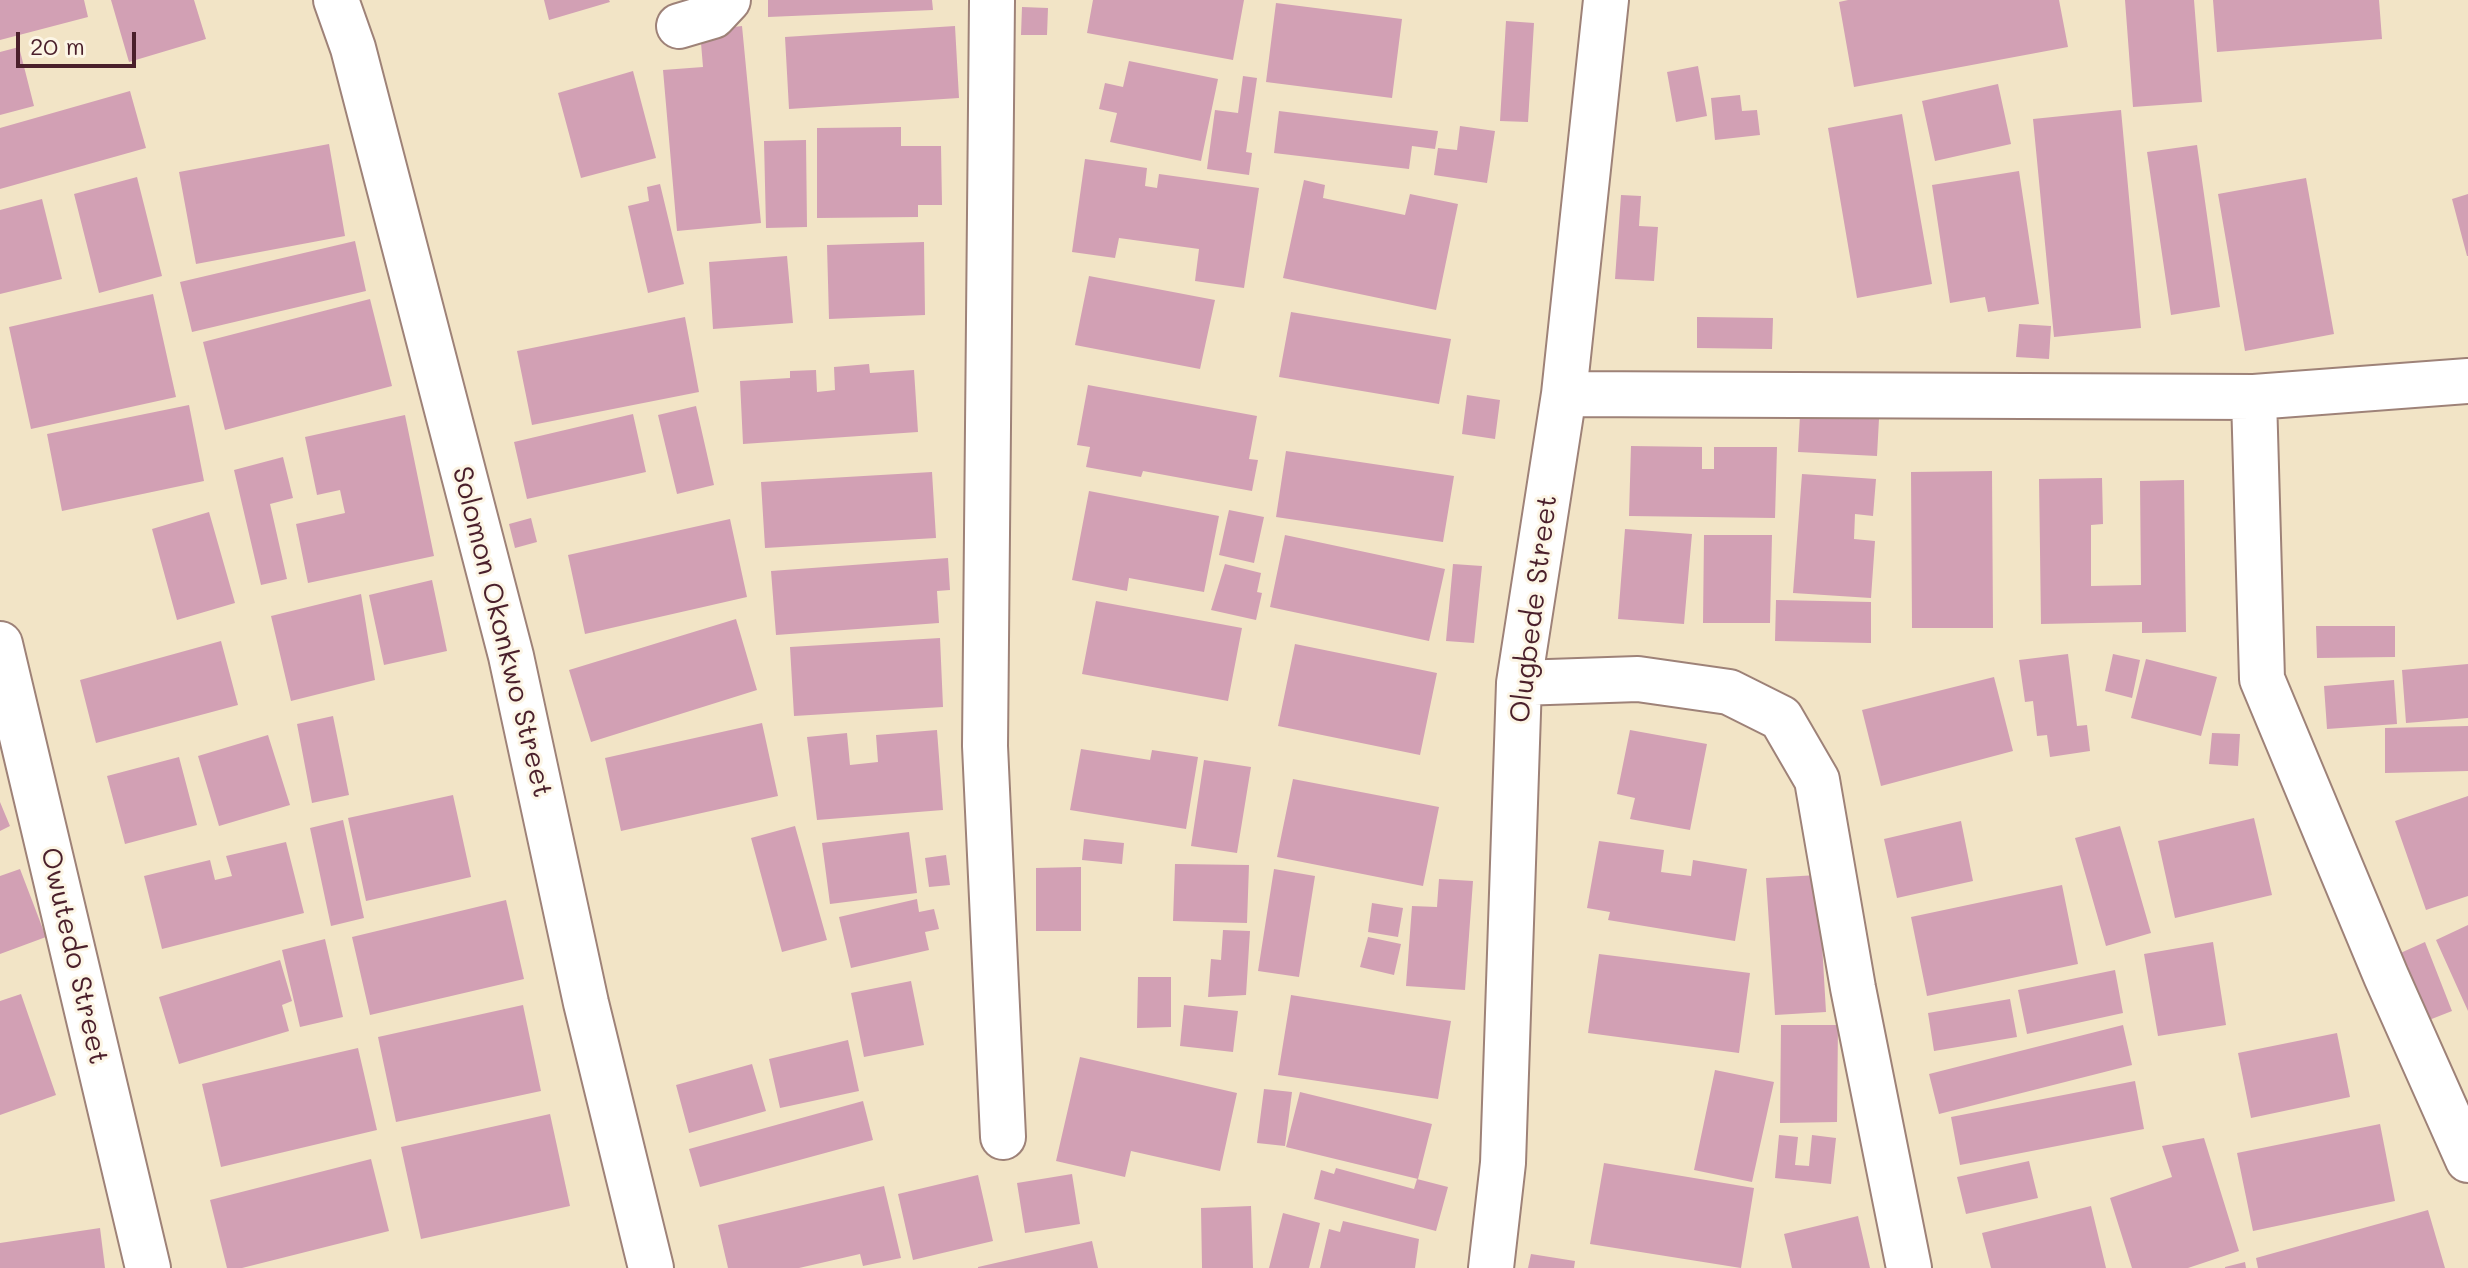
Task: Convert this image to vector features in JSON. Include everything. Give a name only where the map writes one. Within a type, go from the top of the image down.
[{"type":"street","name":"Solomon Okonkwo Street","points":[[336,0],[353,48],[511,656],[586,1003],[648,1267]]},
{"type":"street","points":[[679,26],[713,16],[728,0]]},
{"type":"street","points":[[992,0],[985,746],[1003,1137]]},
{"type":"street","name":"Olugbede Street","points":[[1491,1268],[1503,1163],[1519,683],[1564,394],[1606,0]]},
{"type":"street","points":[[1564,394],[2254,397],[2468,381]]},
{"type":"street","points":[[2254,397],[2262,679],[2386,976],[2468,1160]]},
{"type":"street","name":"Owutedo Street","points":[[0,644],[148,1268]]},
{"type":"street","points":[[1519,683],[1638,679],[1729,692],[1781,718],[1817,780],[1853,988],[1909,1268]]},
{"type":"building","points":[[0,0],[84,0],[88,17],[0,40]]},
{"type":"building","points":[[111,0],[194,0],[206,39],[129,62]]},
{"type":"building","points":[[544,0],[609,0],[610,2],[549,20]]},
{"type":"building","points":[[768,0],[932,0],[933,10],[768,17]]},
{"type":"building","points":[[1093,0],[1244,0],[1233,60],[1087,33]]},
{"type":"building","points":[[2059,0],[2068,47],[1854,87],[1839,2]]},
{"type":"building","points":[[2125,0],[2194,0],[2202,102],[2133,107]]},
{"type":"building","points":[[2213,0],[2379,0],[2382,39],[2217,52]]},
{"type":"building","points":[[1276,3],[1402,19],[1392,98],[1266,82]]},
{"type":"building","points":[[1022,7],[1048,8],[1047,35],[1021,35]]},
{"type":"building","points":[[1506,21],[1534,23],[1528,122],[1500,121]]},
{"type":"building","points":[[742,26],[761,223],[677,231],[663,70],[703,67],[700,31]]},
{"type":"building","points":[[955,26],[959,98],[789,109],[785,37]]},
{"type":"building","points":[[19,47],[34,106],[0,115],[0,52]]},
{"type":"building","points":[[1129,61],[1218,79],[1201,161],[1110,142],[1117,113],[1099,109],[1105,83],[1123,87]]},
{"type":"building","points":[[1698,66],[1707,116],[1676,122],[1667,72]]},
{"type":"building","points":[[633,71],[656,158],[581,178],[558,93]]},
{"type":"building","points":[[1243,76],[1257,78],[1246,152],[1252,153],[1249,175],[1207,169],[1215,110],[1238,113]]},
{"type":"building","points":[[1998,84],[2011,144],[1935,161],[1922,101]]},
{"type":"building","points":[[130,91],[146,148],[0,189],[0,128]]},
{"type":"building","points":[[1740,95],[1742,111],[1757,110],[1760,135],[1715,140],[1711,98]]},
{"type":"building","points":[[2121,110],[2141,328],[2054,337],[2033,119]]},
{"type":"building","points":[[1279,111],[1438,131],[1435,149],[1412,146],[1409,169],[1274,153]]},
{"type":"building","points":[[1902,114],[1932,284],[1857,298],[1828,128]]},
{"type":"building","points":[[1460,126],[1495,131],[1487,183],[1434,175],[1438,148],[1457,150]]},
{"type":"building","points":[[901,127],[901,146],[941,146],[942,205],[918,205],[918,217],[817,218],[817,128]]},
{"type":"building","points":[[806,140],[807,227],[766,228],[764,141]]},
{"type":"building","points":[[329,144],[345,236],[196,264],[179,172]]},
{"type":"building","points":[[2197,145],[2220,307],[2171,315],[2147,152]]},
{"type":"building","points":[[1085,159],[1147,168],[1145,186],[1157,188],[1159,174],[1259,188],[1244,288],[1195,281],[1199,249],[1119,238],[1115,258],[1072,252]]},
{"type":"building","points":[[2019,171],[2039,304],[1988,312],[1985,297],[1950,303],[1932,185]]},
{"type":"building","points":[[137,177],[162,276],[99,293],[74,194]]},
{"type":"building","points":[[2306,178],[2334,334],[2245,351],[2218,194]]},
{"type":"building","points":[[1304,180],[1325,185],[1323,198],[1405,215],[1410,194],[1458,204],[1436,310],[1283,278]]},
{"type":"building","points":[[660,184],[684,284],[648,293],[628,206],[649,201],[647,187]]},
{"type":"building","points":[[2468,194],[2468,256],[2467,256],[2452,199]]},
{"type":"building","points":[[1621,195],[1641,196],[1639,226],[1658,227],[1654,281],[1615,279]]},
{"type":"building","points":[[42,199],[62,279],[0,294],[0,210]]},
{"type":"building","points":[[355,241],[366,291],[192,332],[180,282]]},
{"type":"building","points":[[924,242],[925,315],[829,319],[827,245]]},
{"type":"building","points":[[787,256],[793,323],[713,329],[709,262]]},
{"type":"building","points":[[1089,276],[1215,300],[1200,369],[1075,345]]},
{"type":"building","points":[[153,294],[176,397],[31,429],[9,327]]},
{"type":"building","points":[[370,299],[392,386],[225,430],[203,342]]},
{"type":"building","points":[[1291,312],[1451,339],[1439,404],[1279,377]]},
{"type":"building","points":[[685,317],[699,392],[532,425],[517,351]]},
{"type":"building","points":[[1697,317],[1773,318],[1772,349],[1697,348]]},
{"type":"building","points":[[2019,324],[2051,326],[2049,359],[2016,357]]},
{"type":"building","points":[[869,364],[870,373],[914,370],[918,432],[743,444],[740,381],[790,378],[790,371],[816,370],[817,392],[835,390],[834,367]]},
{"type":"building","points":[[1088,385],[1257,416],[1249,459],[1258,460],[1252,491],[1143,471],[1141,477],[1086,467],[1090,447],[1077,445]]},
{"type":"building","points":[[1467,395],[1500,400],[1495,439],[1462,434]]},
{"type":"building","points":[[189,405],[204,481],[62,511],[47,434]]},
{"type":"building","points":[[696,406],[714,485],[677,494],[658,415]]},
{"type":"building","points":[[633,414],[646,472],[527,499],[514,442]]},
{"type":"building","points":[[405,415],[434,556],[308,583],[296,524],[345,513],[340,490],[317,495],[305,437]]},
{"type":"building","points":[[1800,415],[1879,419],[1877,456],[1798,452]]},
{"type":"building","points":[[1631,446],[1702,447],[1702,469],[1714,469],[1714,447],[1777,447],[1775,518],[1629,516]]},
{"type":"building","points":[[1286,451],[1454,476],[1443,542],[1276,517]]},
{"type":"building","points":[[283,457],[293,498],[270,504],[287,579],[261,585],[234,470]]},
{"type":"building","points":[[1992,471],[1993,628],[1912,628],[1911,472]]},
{"type":"building","points":[[932,472],[936,538],[765,548],[761,482]]},
{"type":"building","points":[[1802,474],[1876,479],[1873,516],[1855,514],[1854,539],[1875,541],[1871,598],[1793,593]]},
{"type":"building","points":[[2102,478],[2103,524],[2091,525],[2091,586],[2141,585],[2140,481],[2184,480],[2186,632],[2142,633],[2142,622],[2041,624],[2039,479]]},
{"type":"building","points":[[1089,491],[1219,516],[1204,592],[1129,578],[1127,591],[1072,580]]},
{"type":"building","points":[[1229,510],[1264,517],[1254,563],[1219,555]]},
{"type":"building","points":[[209,512],[235,603],[177,620],[152,529]]},
{"type":"building","points":[[531,518],[537,542],[515,548],[509,524]]},
{"type":"building","points":[[730,519],[747,597],[585,634],[568,555]]},
{"type":"building","points":[[1625,529],[1692,534],[1684,624],[1618,619]]},
{"type":"building","points":[[1285,535],[1445,569],[1429,641],[1270,607]]},
{"type":"building","points":[[1704,535],[1772,535],[1770,623],[1703,623]]},
{"type":"building","points":[[948,558],[950,590],[937,591],[939,623],[776,635],[771,571]]},
{"type":"building","points":[[1225,564],[1261,573],[1257,592],[1262,593],[1256,620],[1211,610]]},
{"type":"building","points":[[1453,564],[1482,566],[1474,643],[1446,641]]},
{"type":"building","points":[[432,580],[447,651],[384,665],[369,595]]},
{"type":"building","points":[[361,594],[375,680],[291,701],[271,616]]},
{"type":"building","points":[[1776,600],[1871,602],[1871,643],[1775,641]]},
{"type":"building","points":[[1096,601],[1242,628],[1228,701],[1082,674]]},
{"type":"building","points":[[736,619],[757,690],[591,742],[569,670]]},
{"type":"building","points":[[2316,626],[2395,626],[2395,657],[2317,658]]},
{"type":"building","points":[[940,638],[943,707],[794,716],[790,647]]},
{"type":"building","points":[[221,641],[238,705],[96,743],[80,680]]},
{"type":"building","points":[[1295,644],[1437,673],[1420,755],[1278,726]]},
{"type":"building","points":[[2068,654],[2077,726],[2087,725],[2090,751],[2050,757],[2047,735],[2037,736],[2033,701],[2025,702],[2019,660]]},
{"type":"building","points":[[2113,654],[2140,660],[2132,698],[2105,691]]},
{"type":"building","points":[[2146,659],[2217,677],[2201,736],[2131,718]]},
{"type":"building","points":[[2468,664],[2468,718],[2406,723],[2402,670]]},
{"type":"building","points":[[1994,677],[2013,751],[1881,786],[1862,710]]},
{"type":"building","points":[[2394,680],[2397,724],[2327,729],[2324,686]]},
{"type":"building","points":[[333,716],[349,795],[312,803],[297,724]]},
{"type":"building","points":[[762,723],[778,796],[621,831],[605,758]]},
{"type":"building","points":[[2468,726],[2468,771],[2385,773],[2385,728]]},
{"type":"building","points":[[937,730],[943,810],[817,820],[807,737],[847,733],[850,765],[878,762],[876,735]]},
{"type":"building","points":[[1630,730],[1707,744],[1690,830],[1630,819],[1635,798],[1617,794]]},
{"type":"building","points":[[2212,733],[2240,734],[2238,766],[2209,764]]},
{"type":"building","points":[[268,735],[290,805],[219,826],[198,756]]},
{"type":"building","points":[[1081,749],[1150,760],[1152,750],[1198,757],[1186,829],[1070,810]]},
{"type":"building","points":[[179,757],[197,825],[125,844],[107,776]]},
{"type":"building","points":[[1204,760],[1251,767],[1237,853],[1191,846]]},
{"type":"building","points":[[1293,779],[1439,807],[1423,886],[1277,857]]},
{"type":"building","points":[[453,795],[471,877],[366,901],[348,818]]},
{"type":"building","points":[[2468,796],[2468,896],[2426,910],[2395,821]]},
{"type":"building","points":[[0,802],[10,826],[0,831]]},
{"type":"building","points":[[2254,818],[2272,895],[2175,918],[2158,841]]},
{"type":"building","points":[[343,820],[364,918],[331,926],[310,828]]},
{"type":"building","points":[[1961,821],[1973,881],[1897,898],[1884,839]]},
{"type":"building","points":[[795,826],[827,940],[782,952],[751,838]]},
{"type":"building","points":[[2120,826],[2151,933],[2106,946],[2075,838]]},
{"type":"building","points":[[909,832],[917,893],[830,904],[822,843]]},
{"type":"building","points":[[1084,839],[1124,843],[1122,864],[1082,860]]},
{"type":"building","points":[[1599,841],[1664,850],[1661,872],[1691,876],[1693,860],[1747,869],[1735,941],[1608,920],[1610,912],[1587,908]]},
{"type":"building","points":[[286,842],[304,913],[162,949],[144,876],[210,860],[215,880],[232,876],[226,856]]},
{"type":"building","points":[[946,855],[950,885],[929,887],[925,858]]},
{"type":"building","points":[[1175,864],[1249,865],[1247,923],[1173,921]]},
{"type":"building","points":[[1081,867],[1081,931],[1036,931],[1036,868]]},
{"type":"building","points":[[20,869],[46,937],[0,954],[0,876]]},
{"type":"building","points":[[1274,869],[1315,876],[1299,977],[1258,971]]},
{"type":"building","points":[[1818,875],[1826,1012],[1775,1015],[1766,878]]},
{"type":"building","points":[[1439,879],[1473,881],[1465,990],[1406,986],[1412,906],[1437,907]]},
{"type":"building","points":[[2062,885],[2078,964],[1927,996],[1911,917]]},
{"type":"building","points":[[917,899],[919,912],[934,909],[939,929],[925,932],[929,950],[851,968],[839,917]]},
{"type":"building","points":[[506,900],[524,979],[370,1015],[352,937]]},
{"type":"building","points":[[1372,903],[1403,908],[1398,937],[1368,932]]},
{"type":"building","points":[[2468,925],[2468,1011],[2436,940]]},
{"type":"building","points":[[1223,930],[1250,931],[1246,995],[1208,997],[1211,959],[1221,960]]},
{"type":"building","points":[[1368,937],[1401,944],[1394,975],[1360,967]]},
{"type":"building","points":[[325,939],[343,1017],[300,1027],[282,950]]},
{"type":"building","points":[[2213,942],[2226,1025],[2158,1036],[2144,954]]},
{"type":"building","points":[[2425,942],[2452,1011],[2424,1022],[2396,955]]},
{"type":"building","points":[[1599,954],[1750,973],[1739,1053],[1588,1033]]},
{"type":"building","points":[[280,960],[292,1001],[282,1005],[289,1031],[179,1064],[159,997]]},
{"type":"building","points":[[2115,970],[2123,1013],[2027,1034],[2018,990]]},
{"type":"building","points":[[1138,977],[1171,977],[1171,1027],[1137,1028]]},
{"type":"building","points":[[911,981],[924,1045],[864,1057],[851,993]]},
{"type":"building","points":[[21,994],[56,1095],[0,1115],[0,1001]]},
{"type":"building","points":[[1291,995],[1451,1021],[1438,1099],[1278,1075]]},
{"type":"building","points":[[2010,999],[2017,1037],[1934,1051],[1928,1013]]},
{"type":"building","points":[[523,1005],[541,1091],[396,1122],[378,1037]]},
{"type":"building","points":[[1184,1005],[1238,1011],[1233,1052],[1180,1046]]},
{"type":"building","points":[[1781,1025],[1838,1025],[1837,1122],[1780,1123]]},
{"type":"building","points":[[2123,1025],[2132,1065],[1939,1114],[1929,1074]]},
{"type":"building","points":[[2337,1033],[2350,1097],[2251,1118],[2238,1053]]},
{"type":"building","points":[[848,1040],[859,1091],[780,1108],[769,1059]]},
{"type":"building","points":[[358,1048],[377,1130],[221,1167],[202,1084]]},
{"type":"building","points":[[1080,1057],[1237,1093],[1220,1171],[1131,1151],[1125,1177],[1056,1161]]},
{"type":"building","points":[[752,1064],[766,1111],[689,1133],[676,1085]]},
{"type":"building","points":[[1715,1070],[1774,1082],[1752,1182],[1694,1170]]},
{"type":"building","points":[[2135,1081],[2144,1129],[1960,1165],[1951,1117]]},
{"type":"building","points":[[1264,1089],[1292,1092],[1285,1146],[1257,1143]]},
{"type":"building","points":[[1300,1092],[1432,1124],[1418,1179],[1286,1147]]},
{"type":"building","points":[[863,1101],[873,1140],[700,1187],[689,1149]]},
{"type":"building","points":[[550,1114],[570,1206],[421,1239],[401,1147]]},
{"type":"building","points":[[2380,1124],[2395,1201],[2253,1231],[2237,1153]]},
{"type":"building","points":[[1779,1135],[1798,1137],[1795,1165],[1809,1166],[1812,1135],[1836,1138],[1831,1184],[1775,1178]]},
{"type":"building","points":[[2204,1138],[2239,1251],[2188,1268],[2132,1268],[2110,1198],[2172,1177],[2162,1146]]},
{"type":"building","points":[[371,1159],[389,1231],[242,1268],[227,1268],[210,1200]]},
{"type":"building","points":[[2029,1161],[2038,1198],[1966,1214],[1957,1177]]},
{"type":"building","points":[[1604,1163],[1754,1188],[1741,1268],[1590,1244]]},
{"type":"building","points":[[1336,1168],[1414,1189],[1417,1179],[1448,1187],[1436,1231],[1314,1199],[1321,1170],[1334,1174]]},
{"type":"building","points":[[1072,1174],[1080,1224],[1025,1233],[1017,1183]]},
{"type":"building","points":[[978,1175],[993,1241],[913,1260],[898,1194]]},
{"type":"building","points":[[884,1186],[901,1258],[863,1266],[860,1254],[799,1268],[728,1268],[718,1225]]},
{"type":"building","points":[[1251,1206],[1253,1268],[1202,1268],[1201,1208]]},
{"type":"building","points":[[2091,1206],[2106,1268],[1991,1268],[1982,1233]]},
{"type":"building","points":[[2428,1210],[2445,1268],[2258,1268],[2256,1258]]},
{"type":"building","points":[[1283,1213],[1320,1223],[1309,1268],[1269,1268]]},
{"type":"building","points":[[1858,1216],[1870,1268],[1792,1268],[1784,1234]]},
{"type":"building","points":[[1343,1221],[1419,1239],[1415,1268],[1320,1268],[1329,1229],[1340,1232]]},
{"type":"building","points":[[100,1228],[105,1268],[0,1268],[0,1243]]},
{"type":"building","points":[[1092,1241],[1098,1268],[978,1268],[978,1267]]},
{"type":"building","points":[[1531,1254],[1575,1261],[1574,1268],[1528,1268]]},
{"type":"building","points":[[2245,1262],[2246,1268],[2225,1268],[2225,1267]]}]
